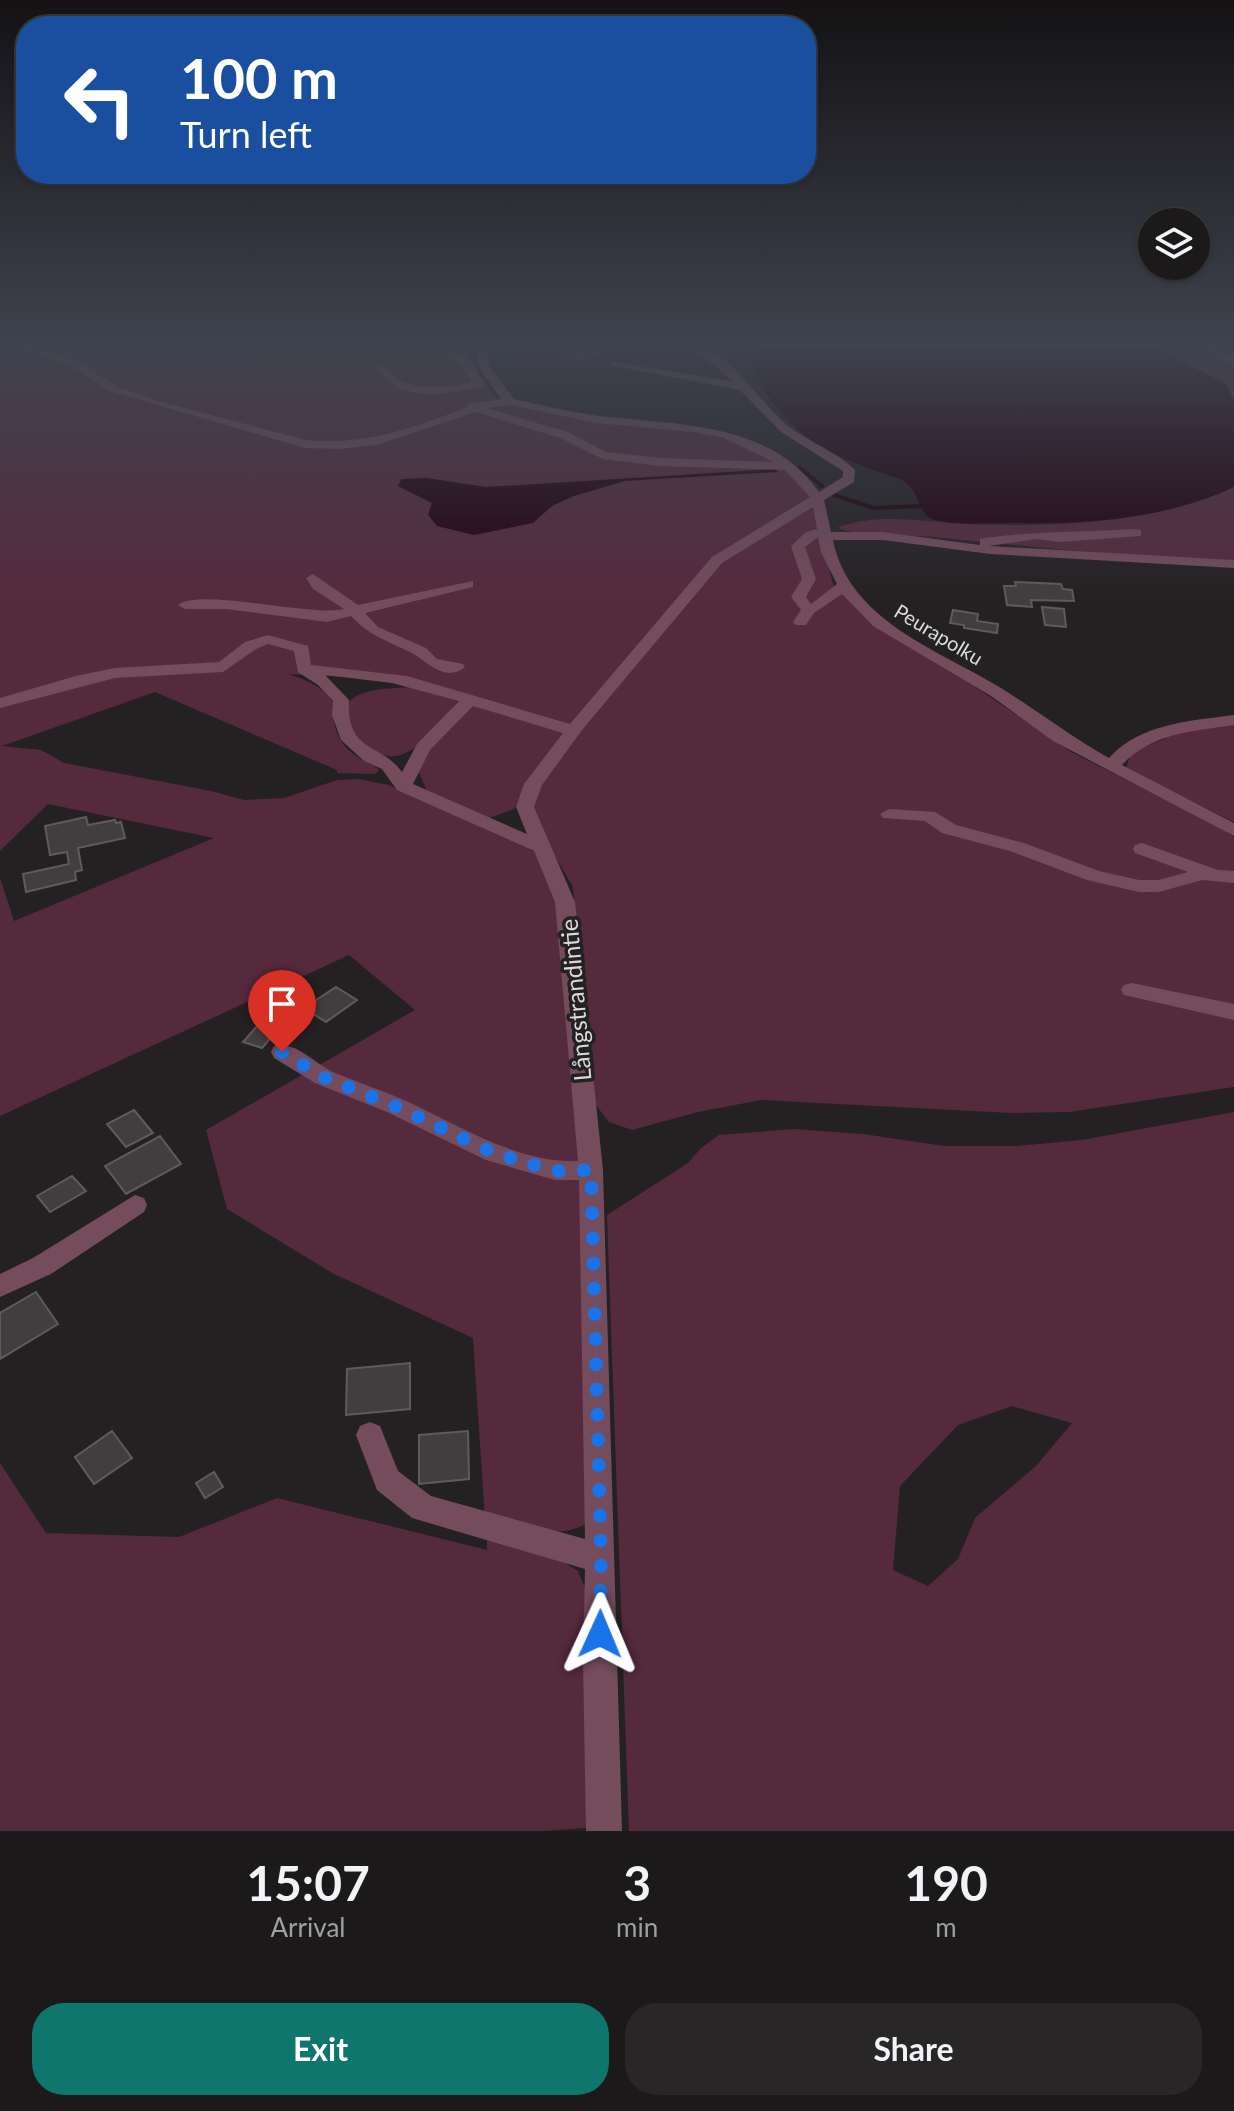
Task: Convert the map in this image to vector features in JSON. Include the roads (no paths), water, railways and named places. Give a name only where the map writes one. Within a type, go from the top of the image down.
[{"type":"street","points":[[259,431],[305,444],[350,447],[413,431]]},
{"type":"street","points":[[552,431],[603,455],[660,462],[788,467]]},
{"type":"street","points":[[711,431],[728,435],[788,467],[813,503]]},
{"type":"street","points":[[487,824],[525,807],[533,784],[574,730],[717,560],[849,479],[849,470],[789,431]]},
{"type":"street","points":[[768,465],[786,474],[813,503]]},
{"type":"street","name":"Peurapolku","points":[[813,503],[828,552],[850,595],[878,623],[997,693],[1059,737],[1234,830]]},
{"type":"street","points":[[845,585],[805,616],[798,597],[809,579],[798,546],[811,535],[824,533],[883,536],[990,550],[1234,564]]},
{"type":"street","points":[[959,546],[1037,535],[1059,538],[1136,533]]},
{"type":"street","points":[[313,578],[318,586],[345,601],[373,630],[420,651],[431,662],[443,667],[457,667]]},
{"type":"street","points":[[185,605],[226,605],[327,617],[468,584]]},
{"type":"street","points":[[0,703],[82,679],[115,673],[223,667],[245,644],[271,640],[290,642],[302,649],[304,669]]},
{"type":"street","points":[[304,669],[393,678],[471,698],[545,725],[574,730]]},
{"type":"street","points":[[304,669],[324,682],[341,700],[340,715],[347,736],[370,757],[388,765],[403,786],[541,847]]},
{"type":"street","points":[[403,786],[418,758],[471,698]]},
{"type":"street","points":[[1111,766],[1125,747],[1166,730],[1234,720]]},
{"type":"street","points":[[388,765],[418,758]]},
{"type":"street","name":"Långstrandintie","points":[[525,807],[565,902],[591,1170],[604,1831]]},
{"type":"street","points":[[889,814],[929,816],[949,829],[1017,847],[1094,876],[1139,886],[1159,886],[1202,874],[1229,878]]},
{"type":"street","points":[[1142,849],[1229,878]]},
{"type":"street","points":[[1132,990],[1234,1012]]},
{"type":"street","points":[[282,1052],[323,1077],[395,1106],[494,1153],[555,1171],[591,1170]]},
{"type":"street","points":[[0,1286],[42,1266],[135,1205]]},
{"type":"street","points":[[370,1435],[387,1480],[423,1508],[601,1558]]},
{"type":"waterway","points":[[800,468],[822,486]]},
{"type":"waterway","points":[[834,495],[874,508],[921,506]]}]
